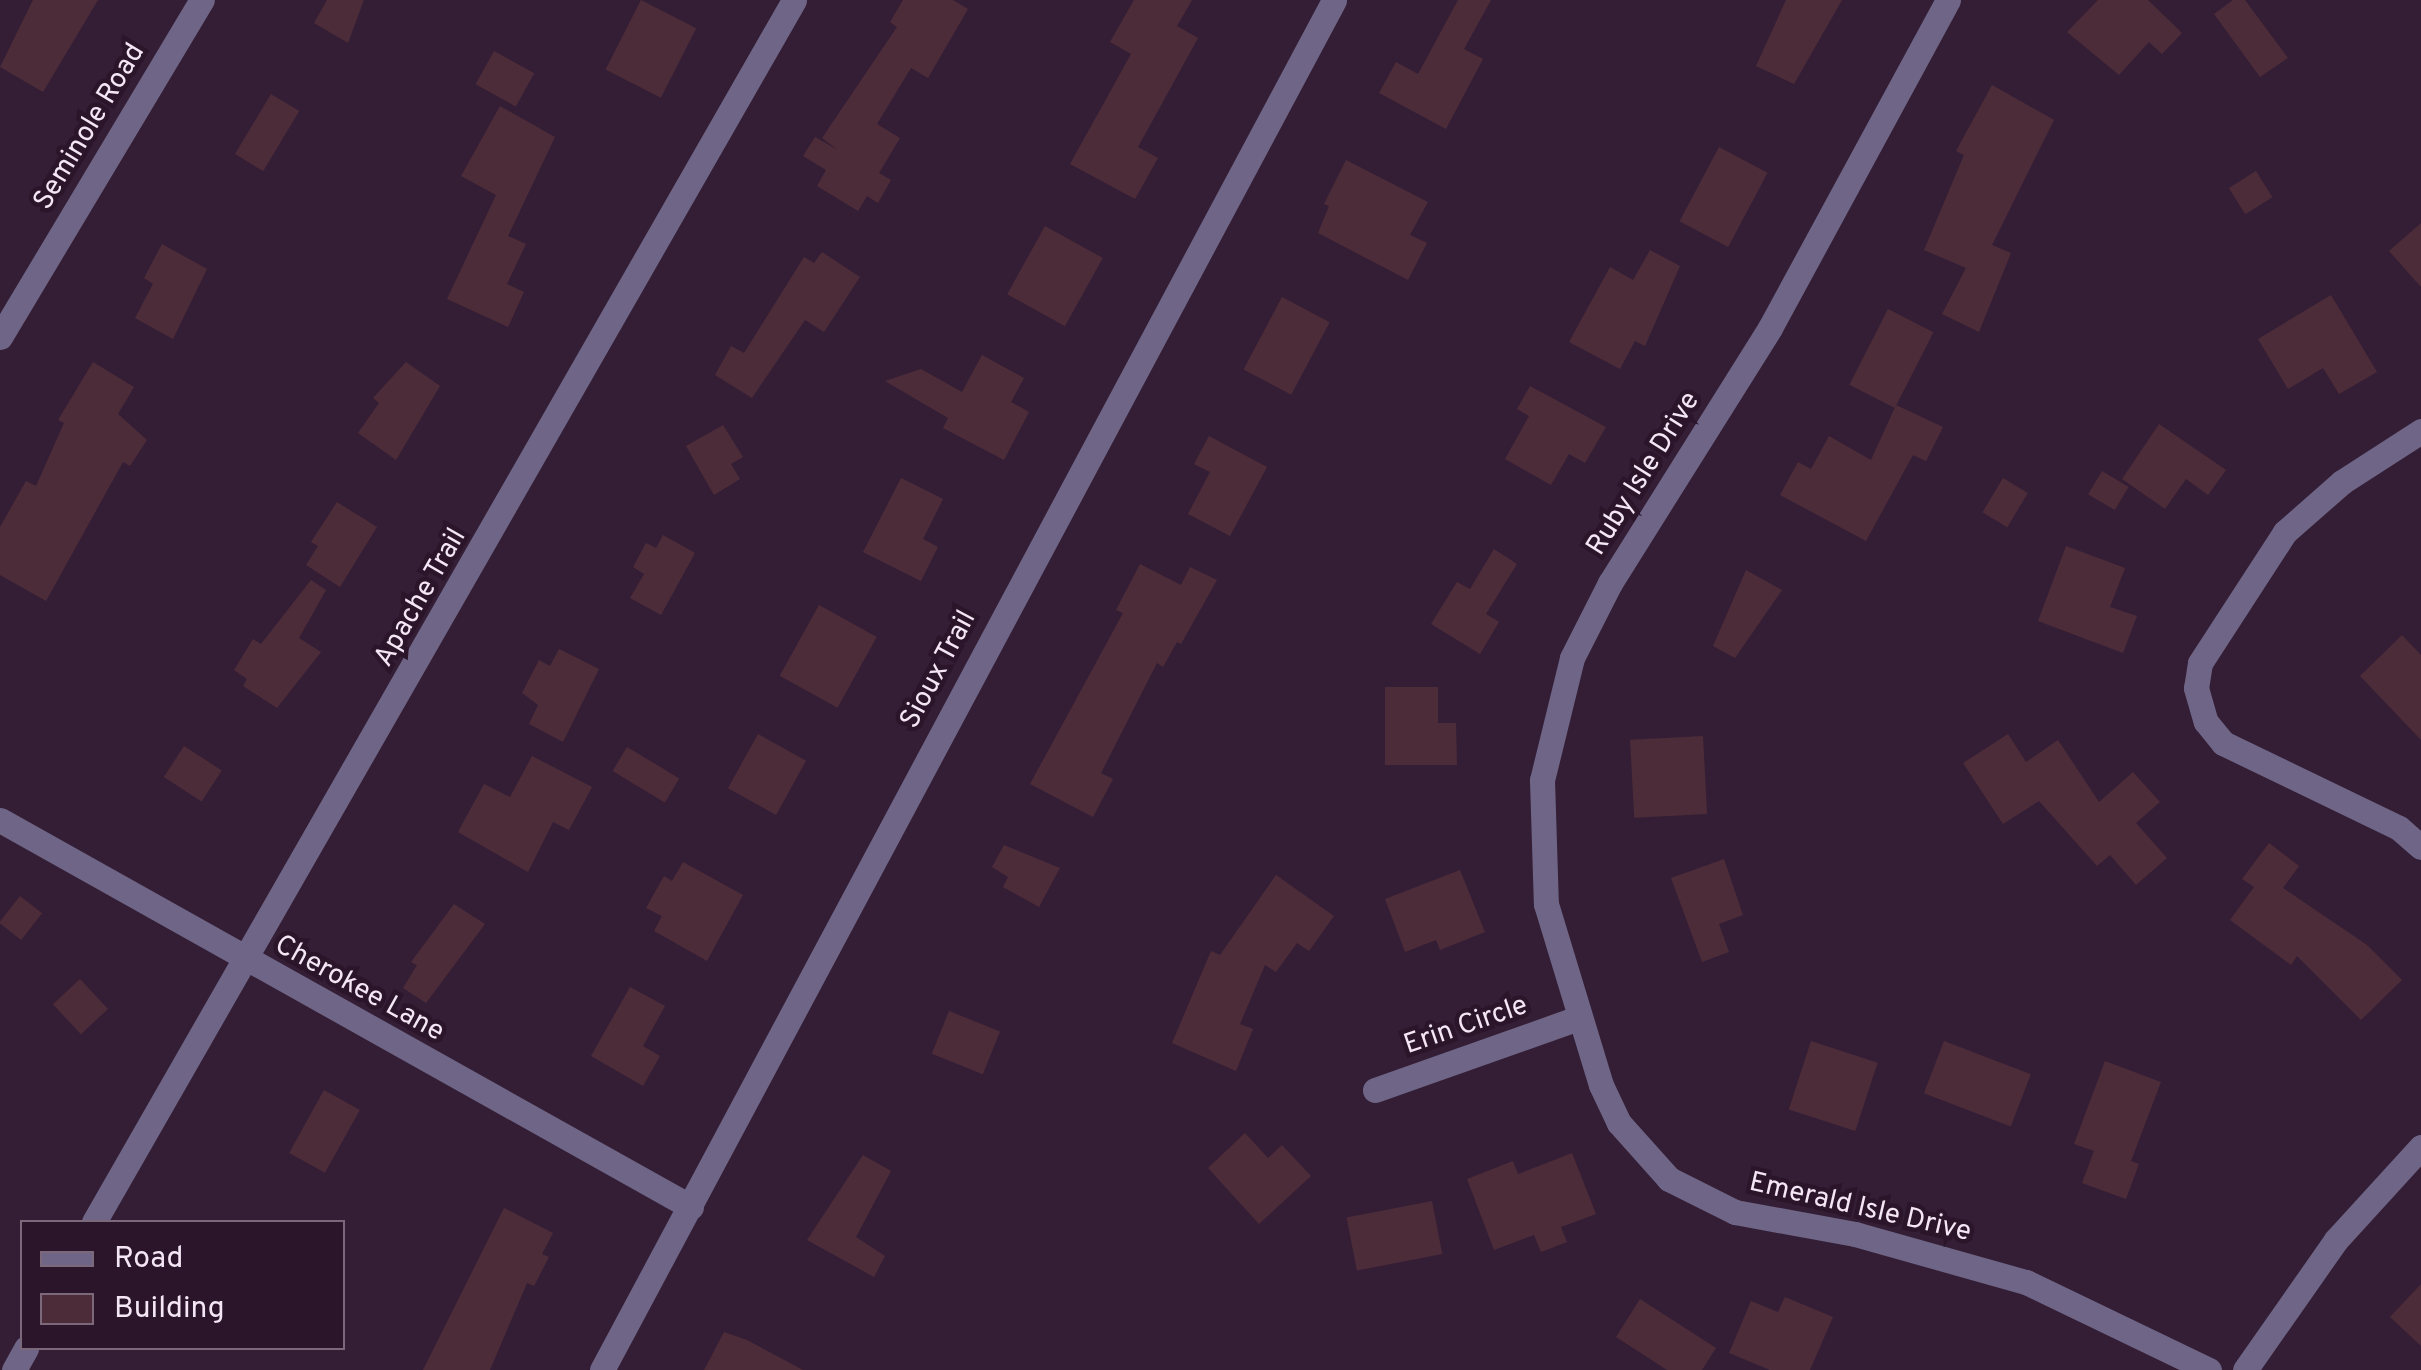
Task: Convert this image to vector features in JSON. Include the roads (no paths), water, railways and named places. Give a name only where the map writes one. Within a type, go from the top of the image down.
[{"type":"street","name":"Seminole Road","points":[[0,337],[202,0]]},
{"type":"street","name":"Apache Trail","points":[[95,1220],[248,961],[794,0]]},
{"type":"street","name":"Sioux Trail","points":[[602,1370],[1334,0]]},
{"type":"street","name":"Ruby Isle Drive","points":[[1576,1020],[1546,904],[1540,820],[1548,738],[1572,658],[1610,583],[1770,328],[1948,0]]},
{"type":"street","points":[[2421,432],[2342,482],[2286,532],[2200,663],[2196,688],[2206,722],[2223,743],[2398,828],[2421,847]]},
{"type":"street","name":"Cherokee Lane","points":[[0,820],[690,1207]]},
{"type":"street","name":"Erin Circle","points":[[1376,1090],[1576,1020]]},
{"type":"street","name":"Emerald Isle Drive","points":[[1576,1020],[1620,1123],[1647,1158],[1694,1195],[1735,1212],[1855,1234],[2026,1282],[2209,1370]]},
{"type":"street","points":[[2244,1370],[2336,1240],[2421,1147]]}]
